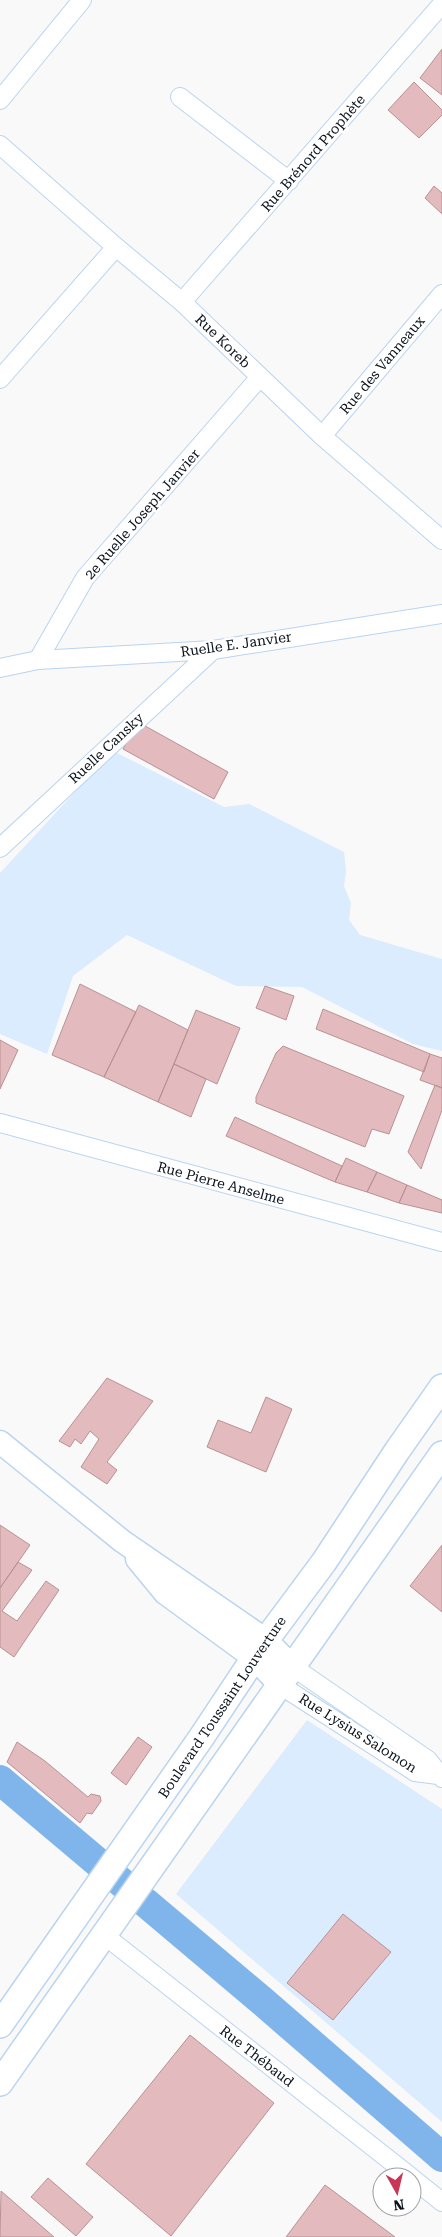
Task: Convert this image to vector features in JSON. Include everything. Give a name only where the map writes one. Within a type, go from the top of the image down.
[{"type":"main road","name":"Boulevard Toussaint Louverture","points":[[0,2025],[201,1738],[260,1649],[324,1562],[397,1451],[442,1387]]},
{"type":"main road","points":[[0,2083],[442,1454]]},
{"type":"street","points":[[0,100],[82,0]]},
{"type":"street","name":"Rue Brénord Prophète","points":[[182,302],[442,4]]},
{"type":"street","points":[[180,97],[289,181]]},
{"type":"street","name":"Rue Koreb","points":[[0,145],[182,302],[322,436],[442,540]]},
{"type":"street","points":[[0,379],[116,247]]},
{"type":"street","name":"Rue des Vanneaux","points":[[322,436],[442,294]]},
{"type":"street","name":"2e Ruelle Joseph Janvier","points":[[38,660],[85,578],[260,377]]},
{"type":"street","name":"Ruelle E. Janvier","points":[[0,668],[38,660],[213,650],[442,614]]},
{"type":"street","name":"Ruelle Cansky","points":[[0,848],[213,650]]},
{"type":"street","name":"Rue Pierre Anselme","points":[[0,1123],[442,1242]]},
{"type":"street","points":[[0,1442],[260,1649],[287,1676]]},
{"type":"street","name":"Rue Lysius Salomon","points":[[287,1676],[416,1772],[440,1777]]},
{"type":"street","name":"Rue Thébaud","points":[[108,1930],[398,2167]]},
{"type":"street","name":"Rue Thébaud","points":[[422,2187],[442,2202]]},
{"type":"shaded area","points":[[113,751],[224,807],[249,804],[344,852],[346,871],[344,886],[351,903],[349,920],[360,935],[442,959],[442,1051],[413,1044],[302,987],[236,986],[127,935],[73,976],[47,1054],[0,1034],[0,873]]},
{"type":"shaded area","points":[[307,1720],[442,1809],[442,2122],[176,1894]]},
{"type":"building","points":[[442,49],[442,95],[420,78]]},
{"type":"building","points":[[414,82],[442,110],[442,115],[419,138],[388,110]]},
{"type":"building","points":[[434,186],[442,193],[442,214],[425,198]]},
{"type":"building","points":[[138,722],[228,772],[214,799],[123,749]]},
{"type":"building","points":[[80,984],[136,1012],[104,1077],[52,1055]]},
{"type":"building","points":[[265,986],[294,996],[286,1020],[256,1008]]},
{"type":"building","points":[[139,1005],[188,1030],[158,1102],[104,1077]]},
{"type":"building","points":[[323,1009],[430,1054],[424,1072],[316,1029]]},
{"type":"building","points":[[196,1010],[240,1028],[217,1084],[174,1064]]},
{"type":"building","points":[[0,1040],[18,1050],[0,1089]]},
{"type":"building","points":[[283,1046],[404,1096],[389,1134],[372,1129],[365,1147],[256,1103],[256,1097],[276,1053]]},
{"type":"building","points":[[430,1054],[442,1058],[442,1088],[420,1080]]},
{"type":"building","points":[[174,1064],[206,1079],[191,1117],[158,1102]]},
{"type":"building","points":[[435,1085],[442,1088],[442,1110],[421,1169],[408,1152]]},
{"type":"building","points":[[235,1117],[342,1166],[335,1182],[226,1136]]},
{"type":"building","points":[[346,1158],[377,1172],[367,1192],[335,1182]]},
{"type":"building","points":[[377,1172],[407,1185],[399,1203],[367,1192]]},
{"type":"building","points":[[407,1185],[442,1200],[442,1213],[399,1203]]},
{"type":"building","points":[[107,1378],[153,1401],[107,1462],[117,1470],[107,1484],[81,1467],[99,1439],[90,1431],[81,1444],[75,1439],[70,1447],[59,1441]]},
{"type":"building","points":[[266,1397],[292,1409],[266,1472],[207,1447],[218,1420],[251,1433]]},
{"type":"building","points":[[0,1525],[30,1545],[0,1588]]},
{"type":"building","points":[[442,1545],[442,1612],[410,1586]]},
{"type":"building","points":[[18,1562],[32,1570],[2,1611],[17,1621],[46,1581],[59,1590],[14,1657],[0,1647],[0,1588]]},
{"type":"building","points":[[138,1737],[152,1747],[126,1785],[111,1773]]},
{"type":"building","points":[[17,1742],[45,1761],[88,1797],[91,1794],[100,1796],[101,1801],[92,1814],[87,1813],[80,1823],[7,1762]]},
{"type":"building","points":[[343,1914],[391,1952],[333,2020],[287,1983]]},
{"type":"building","points":[[190,2035],[274,2103],[171,2236],[86,2164]]},
{"type":"building","points":[[48,2178],[93,2217],[76,2236],[31,2197]]},
{"type":"building","points":[[325,2185],[395,2237],[286,2237]]},
{"type":"building","points":[[1,2191],[54,2237],[0,2237]]},
{"type":"waterway","points":[[0,1780],[261,2000],[442,2157]]}]
